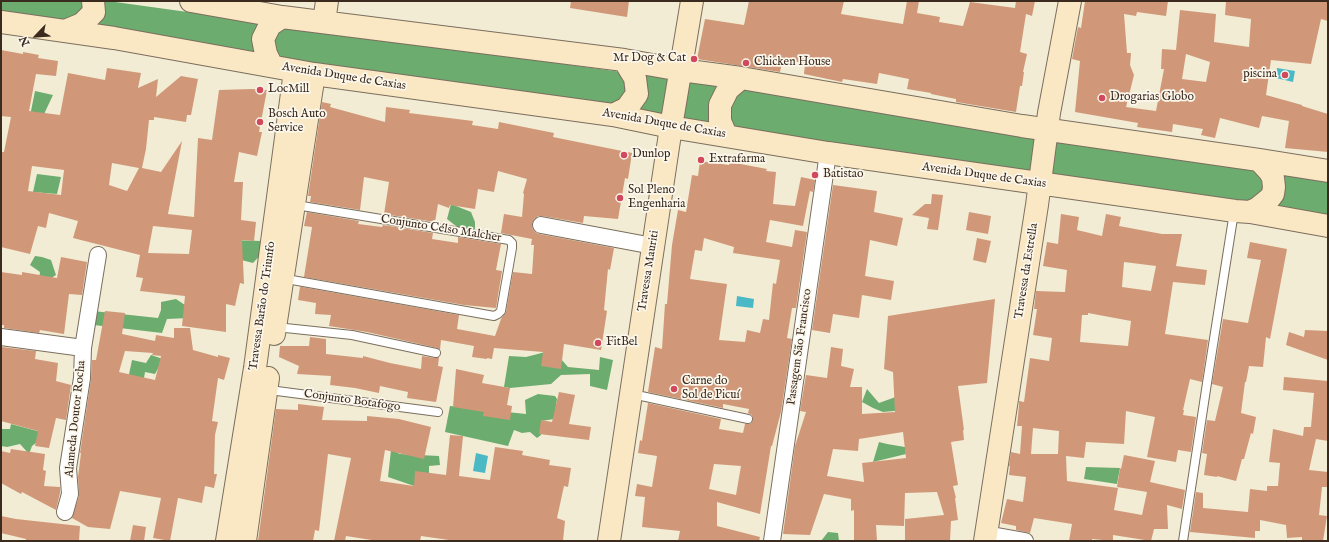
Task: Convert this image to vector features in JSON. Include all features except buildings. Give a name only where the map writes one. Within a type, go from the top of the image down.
[{"type":"main road","points":[[64,31],[82,24],[94,12],[93,1]]},
{"type":"main road","points":[[191,1],[291,12],[324,22],[624,60],[681,70],[741,78],[1047,130],[1328,171]]},
{"type":"main road","points":[[324,22],[327,1]]},
{"type":"main road","name":"Travessa Mauriti","points":[[609,541],[671,127],[692,1]]},
{"type":"main road","name":"Travessa da Estrella","points":[[986,537],[1047,130],[1070,1]]},
{"type":"main road","points":[[272,66],[266,54],[264,39],[270,25],[291,12]]},
{"type":"main road","name":"Avenida Duque de Caxias","points":[[1,22],[64,31],[304,72],[613,115],[671,127],[828,153],[1242,211],[1328,226]]},
{"type":"main road","points":[[613,115],[627,108],[637,94],[635,78],[624,60]]},
{"type":"main road","name":"Travessa Barão do Triunfo","points":[[227,541],[267,379],[275,327],[288,279],[298,205],[304,72]]},
{"type":"main road","name":"Travessa Barão do Triunfo","points":[[245,541],[267,379],[304,72]]},
{"type":"main road","points":[[726,135],[720,121],[720,105],[728,89],[741,78]]},
{"type":"main road","points":[[1242,211],[1258,208],[1269,200],[1273,194],[1273,178],[1270,172],[1259,160]]},
{"type":"street","name":"Passagem São Francisco","points":[[772,541],[828,153]]},
{"type":"street","points":[[540,225],[653,246]]},
{"type":"street","name":"Alameda Doutor Rocha","points":[[65,512],[70,494],[68,468],[81,384],[83,348],[98,255]]},
{"type":"street","name":"Alameda Doutor Rocha","points":[[1,337],[83,348]]},
{"type":"street","points":[[986,537],[1025,541]]},
{"type":"lane","name":"Conjunto Célso Malcher","points":[[288,279],[494,316],[501,312],[512,248],[512,243],[509,240],[298,205]]},
{"type":"lane","points":[[1183,541],[1207,382],[1242,211]]},
{"type":"lane","points":[[275,327],[352,335],[436,353]]},
{"type":"lane","name":"Conjunto Botafogo","points":[[267,379],[438,412]]},
{"type":"lane","points":[[631,393],[748,418]]},
{"type":"green space","points":[[1,1],[108,1],[672,79],[1051,136],[1328,181],[1328,220],[323,67],[1,14]]},
{"type":"green space","points":[[35,91],[53,95],[45,112],[41,130],[28,126]]},
{"type":"green space","points":[[37,174],[61,177],[57,194],[33,192]]},
{"type":"green space","points":[[451,204],[471,212],[475,222],[475,231],[461,230],[447,219]]},
{"type":"green space","points":[[228,240],[262,241],[265,250],[253,263],[222,255]]},
{"type":"green space","points":[[35,256],[51,260],[56,275],[51,278],[39,279],[40,272],[30,265]]},
{"type":"green space","points":[[176,299],[185,305],[189,318],[167,319],[162,333],[94,325],[93,311],[158,318],[161,310],[161,302]]},
{"type":"green space","points":[[553,350],[568,367],[599,370],[600,357],[613,360],[607,390],[590,386],[590,374],[561,375],[551,384],[510,388],[504,387],[509,356],[526,357]]},
{"type":"green space","points":[[151,355],[163,359],[155,374],[145,372],[144,378],[128,379],[132,360],[146,363]]},
{"type":"green space","points":[[867,389],[879,403],[901,395],[905,410],[883,412],[862,402]]},
{"type":"green space","points":[[538,394],[555,396],[557,399],[554,419],[541,421],[541,435],[537,438],[530,432],[522,433],[514,430],[508,446],[445,432],[450,406],[526,414],[525,400]]},
{"type":"green space","points":[[11,424],[41,432],[37,442],[32,446],[29,454],[20,444],[7,447],[1,446],[1,429],[10,429]]},
{"type":"green space","points":[[879,442],[905,447],[906,454],[873,462]]},
{"type":"green space","points":[[391,450],[400,454],[439,456],[440,465],[429,466],[429,473],[420,488],[388,477]]},
{"type":"green space","points":[[1086,467],[1120,468],[1117,484],[1084,479]]},
{"type":"green space","points":[[828,532],[838,533],[839,541],[821,541]]},
{"type":"water","name":"piscina","points":[[1277,68],[1295,71],[1293,82],[1276,78]]},
{"type":"water","points":[[737,296],[754,299],[753,308],[736,306]]},
{"type":"water","points":[[476,453],[488,456],[485,473],[473,471]]},
{"type":"place","name":"Mr Dog & Cat","points":[[694,59]]},
{"type":"place","name":"Chicken House","points":[[746,63]]},
{"type":"place","name":"piscina","points":[[1285,75]]},
{"type":"place","name":"LocMill","points":[[260,90]]},
{"type":"place","name":"Drogarias Globo","points":[[1102,98]]},
{"type":"place","name":"Bosch Auto Service","points":[[260,122]]},
{"type":"place","name":"Dunlop","points":[[624,155]]},
{"type":"place","name":"Extrafarma","points":[[701,160]]},
{"type":"place","name":"Batistao","points":[[815,175]]},
{"type":"place","name":"Sol Pleno Engenharia","points":[[620,198]]},
{"type":"place","name":"FitBel","points":[[598,343]]},
{"type":"place","name":"Carne do Sol de Picuí","points":[[674,389]]}]
